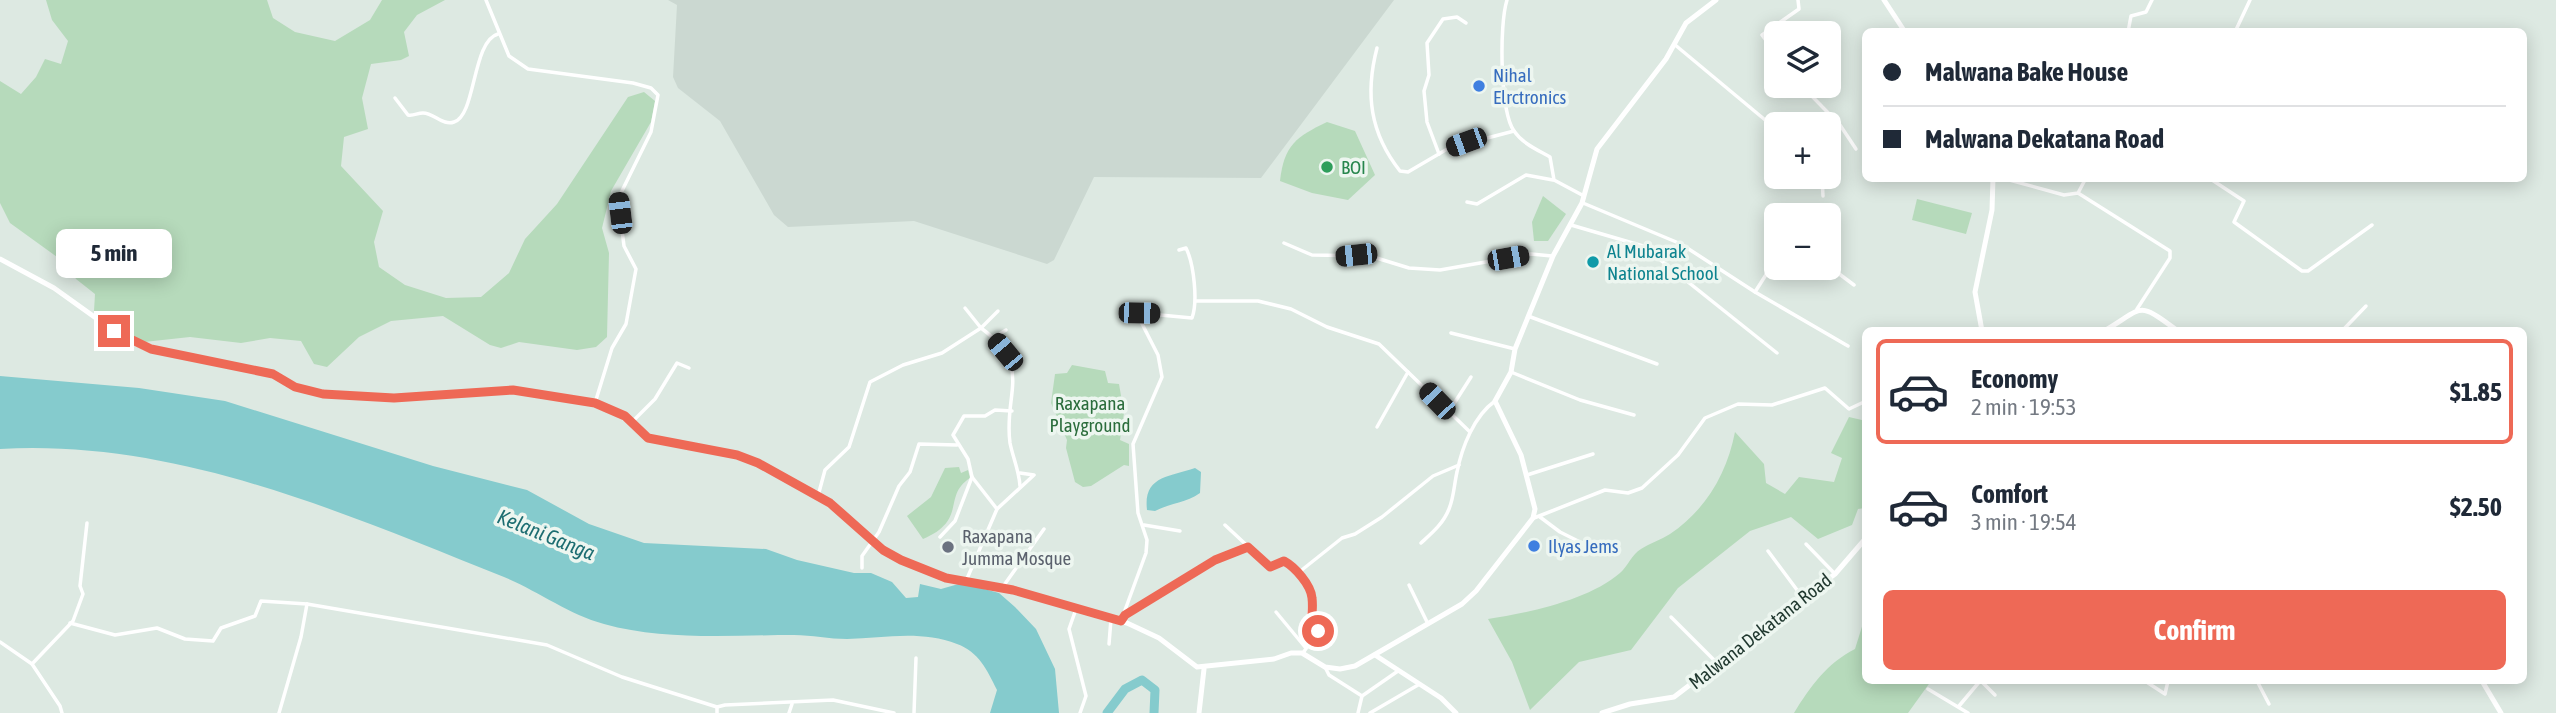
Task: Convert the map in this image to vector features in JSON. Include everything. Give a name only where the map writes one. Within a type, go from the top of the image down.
[{"type":"main road","points":[[0,259],[54,288],[128,341],[151,349],[273,374],[308,391],[394,398],[523,391],[595,403],[632,422],[652,439],[749,458],[840,510],[873,542],[901,560],[946,578],[1002,588],[1121,621],[1159,638],[1188,662],[1204,669],[1304,650],[1325,667],[1340,669],[1355,666],[1462,604],[1476,591],[1536,518],[1527,475],[1495,401],[1511,372],[1515,349],[1553,256],[1583,200],[1597,149],[1639,97],[1691,17],[1716,0]]},
{"type":"main road","points":[[1884,0],[1902,28]]},
{"type":"main road","points":[[1981,327],[1975,292],[1992,210],[1993,182]]},
{"type":"main road","points":[[2110,327],[2137,309],[2146,309],[2172,327]]},
{"type":"main road","name":"Malwana Dekatana Road","points":[[1602,713],[1630,704],[1674,697],[1835,574],[1862,543]]},
{"type":"main road","points":[[1375,655],[1420,684],[1456,713]]},
{"type":"main road","points":[[1199,710],[1204,669]]},
{"type":"main road","points":[[2484,684],[2501,713]]},
{"type":"street","points":[[486,0],[509,56],[528,69],[614,80],[651,88],[658,95],[651,132],[618,199],[624,246],[636,269],[626,324],[612,348],[595,403]]},
{"type":"street","points":[[1507,0],[1501,49],[1508,119],[1523,141],[1550,157],[1554,180]]},
{"type":"street","points":[[1782,21],[1800,9],[1798,0]]},
{"type":"street","points":[[2129,28],[2131,16],[2146,12],[2152,0]]},
{"type":"street","points":[[2237,28],[2250,0]]},
{"type":"street","points":[[1439,154],[1427,122],[1424,91],[1429,75],[1427,43],[1443,19],[1457,17],[1466,23]]},
{"type":"street","points":[[395,98],[408,115],[425,113],[448,123],[459,120],[466,114],[471,82],[487,41],[499,34]]},
{"type":"street","points":[[1674,44],[1764,119]]},
{"type":"street","points":[[1377,48],[1371,71],[1370,109],[1400,171],[1408,172],[1466,142],[1514,131]]},
{"type":"street","points":[[1814,98],[1840,125],[1856,149]]},
{"type":"street","points":[[1467,202],[1477,204],[1526,175],[1554,180],[1583,200],[1662,233],[1755,292],[1848,346]]},
{"type":"street","points":[[2017,182],[2064,195],[2078,193],[2170,251],[2170,258],[2137,309]]},
{"type":"street","points":[[2078,193],[2084,182]]},
{"type":"street","points":[[2215,182],[2244,201],[2234,222],[2302,271],[2308,271],[2372,225]]},
{"type":"street","points":[[1823,189],[1824,196]]},
{"type":"street","points":[[1571,225],[1643,246],[1777,353]]},
{"type":"street","points":[[1284,243],[1312,255],[1370,256],[1424,270],[1440,270],[1531,254],[1553,256]]},
{"type":"street","points":[[1121,621],[1146,554],[1144,525],[1138,513],[1133,444],[1148,416],[1163,370],[1138,316],[1139,313],[1158,314],[1188,319],[1194,315],[1196,301],[1190,256],[1186,248],[1179,250]]},
{"type":"street","points":[[1841,275],[1854,285]]},
{"type":"street","points":[[1755,292],[1764,278]]},
{"type":"street","points":[[1196,301],[1258,301],[1291,309],[1327,327],[1379,344],[1470,432]]},
{"type":"street","points":[[2346,327],[2367,306]]},
{"type":"street","points":[[965,308],[993,338],[1012,366],[1015,384],[1010,442],[1020,473],[1020,486]]},
{"type":"street","points":[[818,496],[825,470],[849,447],[870,382],[903,365],[942,353],[981,328],[998,311]]},
{"type":"street","points":[[1528,316],[1657,364]]},
{"type":"street","points":[[993,338],[1006,330]]},
{"type":"street","points":[[1451,334],[1515,349]]},
{"type":"street","points":[[632,422],[655,399],[677,363],[689,368]]},
{"type":"street","points":[[1377,427],[1408,372]]},
{"type":"street","points":[[1511,372],[1580,400],[1633,415]]},
{"type":"street","points":[[1448,413],[1471,377]]},
{"type":"street","points":[[1536,518],[1605,490],[1628,493],[1643,488],[1678,455],[1706,418],[1738,404],[1772,405],[1825,388],[1851,410],[1862,403]]},
{"type":"street","points":[[1422,543],[1442,523],[1449,509],[1470,432],[1488,406],[1495,401]]},
{"type":"street","points":[[997,509],[972,477],[968,459],[953,435],[964,416],[985,416],[995,410],[1012,411]]},
{"type":"street","points":[[862,568],[862,556],[873,542],[899,486],[910,472],[919,444],[957,445]]},
{"type":"street","points":[[1527,475],[1593,454]]},
{"type":"street","points":[[1298,573],[1336,541],[1355,534],[1382,517],[1433,476],[1459,465]]},
{"type":"street","points":[[966,581],[997,509],[1020,486],[1031,481],[1035,473],[1020,473]]},
{"type":"street","points":[[940,537],[955,521],[966,486],[972,477]]},
{"type":"street","points":[[1536,518],[1598,551]]},
{"type":"street","points":[[32,664],[70,623],[83,594],[80,586],[87,523]]},
{"type":"street","points":[[1144,525],[1180,531]]},
{"type":"street","points":[[1225,525],[1270,567],[1284,561],[1298,573],[1311,593],[1309,613],[1318,631],[1304,650],[1276,612]]},
{"type":"street","points":[[1002,588],[1044,529]]},
{"type":"street","points":[[1806,544],[1835,574]]},
{"type":"street","points":[[1125,615],[1215,560],[1248,547]]},
{"type":"street","points":[[1768,551],[1803,598]]},
{"type":"street","points":[[1409,585],[1428,624]]},
{"type":"street","points":[[70,623],[115,635],[157,628],[185,639],[213,641],[221,628],[256,616],[261,601],[307,604],[548,645],[622,677],[717,710],[833,700],[894,713]]},
{"type":"street","points":[[279,713],[302,637],[307,604]]},
{"type":"street","points":[[1076,610],[1069,629],[1086,696],[1080,713]]},
{"type":"street","points":[[1671,617],[1717,663]]},
{"type":"street","points":[[1109,644],[1111,619]]},
{"type":"street","points":[[0,642],[32,664],[62,713]]},
{"type":"street","points":[[914,713],[916,657]]},
{"type":"street","points":[[1325,667],[1329,675],[1362,696]]},
{"type":"street","points":[[1358,713],[1362,696],[1400,670]]},
{"type":"street","points":[[1370,713],[1420,684]]},
{"type":"street","points":[[1958,707],[1977,684]]},
{"type":"street","points":[[1983,684],[1995,695]]},
{"type":"street","points":[[2150,684],[2165,694],[2168,684]]},
{"type":"street","points":[[2259,684],[2269,704]]},
{"type":"street","points":[[1928,689],[1968,713]]},
{"type":"street","points":[[789,713],[792,704]]},
{"type":"shaded area","points":[[668,0],[1394,0],[1261,178],[1094,177],[1054,260],[1047,264],[914,221],[788,227],[774,215],[720,121],[678,88],[673,77],[677,5]]},
{"type":"green space","points":[[46,0],[267,0],[273,18],[295,32],[335,41],[370,20],[382,0],[445,0],[417,15],[404,32],[409,56],[401,60],[371,64],[362,98],[368,129],[344,137],[341,166],[383,211],[374,242],[379,267],[405,285],[446,298],[481,297],[509,273],[525,239],[557,204],[628,97],[644,92],[655,101],[651,122],[611,191],[602,228],[609,253],[607,337],[596,347],[577,350],[519,342],[501,348],[490,345],[443,316],[391,321],[359,337],[327,367],[314,364],[301,341],[270,338],[241,343],[190,337],[144,342],[126,335],[94,311],[95,294],[76,279],[64,262],[10,223],[0,203],[0,81],[21,94],[36,77],[45,59],[61,64],[68,41],[52,20]]},
{"type":"green space","name":"BOI","points":[[1327,122],[1355,131],[1375,175],[1348,200],[1312,193],[1280,181],[1288,150],[1307,132]]},
{"type":"green space","points":[[1543,196],[1566,214],[1548,241],[1534,241],[1532,222]]},
{"type":"green space","points":[[1917,199],[1972,213],[1966,234],[1912,220]]},
{"type":"green space","name":"Raxapana Playground","points":[[1072,365],[1105,371],[1108,383],[1119,384],[1124,413],[1120,440],[1129,444],[1129,466],[1124,465],[1091,486],[1083,487],[1075,482],[1066,448],[1067,440],[1051,403],[1055,374],[1067,373]]},
{"type":"green space","points":[[1849,417],[1862,420],[1862,508],[1858,509],[1852,525],[1818,539],[1791,517],[1750,531],[1678,588],[1631,650],[1579,662],[1530,710],[1512,662],[1488,619],[1539,609],[1575,598],[1592,591],[1620,573],[1638,551],[1670,534],[1704,502],[1727,462],[1735,432],[1764,464],[1766,483],[1785,494],[1799,477],[1834,482],[1842,458],[1831,453]]},
{"type":"green space","points":[[959,467],[961,473],[968,470],[970,478],[957,492],[945,524],[937,532],[923,539],[907,516],[931,497],[945,468]]},
{"type":"green space","points":[[1862,627],[1862,684],[1929,684],[1908,713],[1794,713],[1820,676],[1836,661],[1855,649]]},
{"type":"water","name":"Kelani Ganga","points":[[0,376],[139,388],[225,401],[433,466],[527,490],[589,524],[644,543],[766,549],[797,560],[854,573],[871,573],[892,582],[906,598],[918,597],[920,584],[941,589],[962,583],[999,593],[1036,629],[1055,669],[1059,713],[990,713],[997,690],[986,669],[965,647],[943,640],[916,636],[847,639],[794,635],[699,636],[627,629],[591,620],[504,577],[382,529],[258,485],[195,468],[131,456],[66,449],[0,449]]},
{"type":"water","points":[[1195,468],[1201,472],[1200,493],[1155,511],[1147,510],[1149,490],[1154,484],[1167,476]]},
{"type":"waterway","points":[[1107,713],[1125,689],[1142,680],[1155,690],[1154,713]]},
{"type":"place","name":"Nihal Elrctronics","points":[[1479,86]]},
{"type":"place","name":"BOI","points":[[1327,167]]},
{"type":"place","name":"Al Mubarak National School","points":[[1593,262]]},
{"type":"place","name":"Ilyas Jems","points":[[1534,546]]},
{"type":"place","name":"Raxapana Jumma Mosque","points":[[948,547]]},
{"type":"route","points":[[114,331],[128,341],[151,349],[273,374],[295,387],[323,394],[394,398],[513,390],[595,403],[625,416],[648,438],[749,458],[830,503],[859,526],[873,542],[901,560],[946,578],[1013,590],[1121,621],[1125,615],[1215,560],[1248,547],[1270,567],[1284,561],[1298,573],[1311,593],[1313,600],[1309,613],[1318,631]]}]
